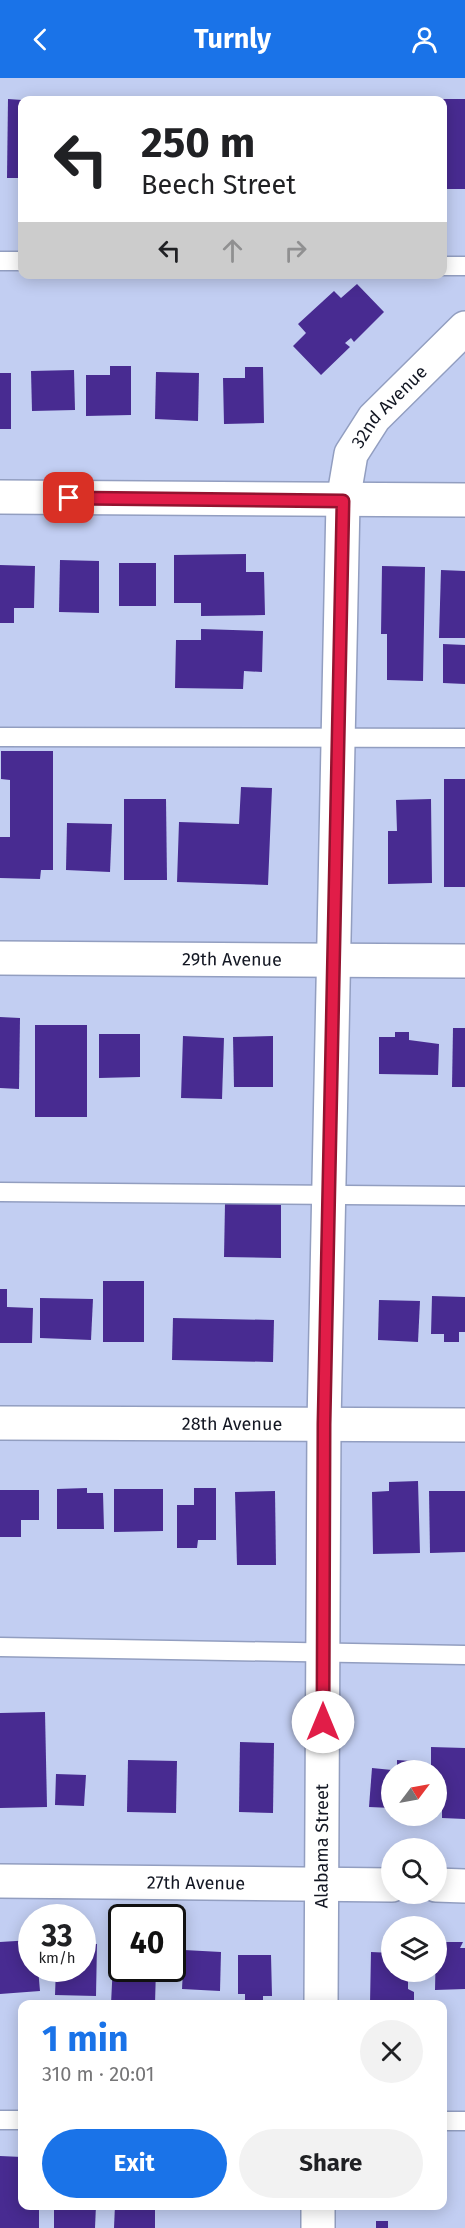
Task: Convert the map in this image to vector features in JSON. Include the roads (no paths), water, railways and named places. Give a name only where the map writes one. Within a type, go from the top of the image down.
[{"type":"street","name":"32nd Avenue","points":[[343,501],[351,454],[374,418],[465,328]]},
{"type":"street","points":[[0,497],[465,500]]},
{"type":"street","name":"Alabama Street","points":[[321,2000],[324,1424],[343,501]]},
{"type":"street","name":"29th Avenue","points":[[0,958],[465,961]]},
{"type":"street","name":"28th Avenue","points":[[0,1423],[465,1425]]},
{"type":"street","name":"27th Avenue","points":[[0,1881],[381,1885]]},
{"type":"street","points":[[447,1885],[465,1886]]},
{"type":"street","points":[[318,2210],[318,2228]]},
{"type":"lane","points":[[0,261],[18,261]]},
{"type":"lane","points":[[447,266],[465,266]]},
{"type":"lane","points":[[0,737],[465,738]]},
{"type":"lane","points":[[0,1192],[465,1196]]},
{"type":"lane","points":[[0,1647],[465,1655]]},
{"type":"lane","points":[[0,2120],[18,2120]]},
{"type":"lane","points":[[447,2121],[465,2121]]}]
